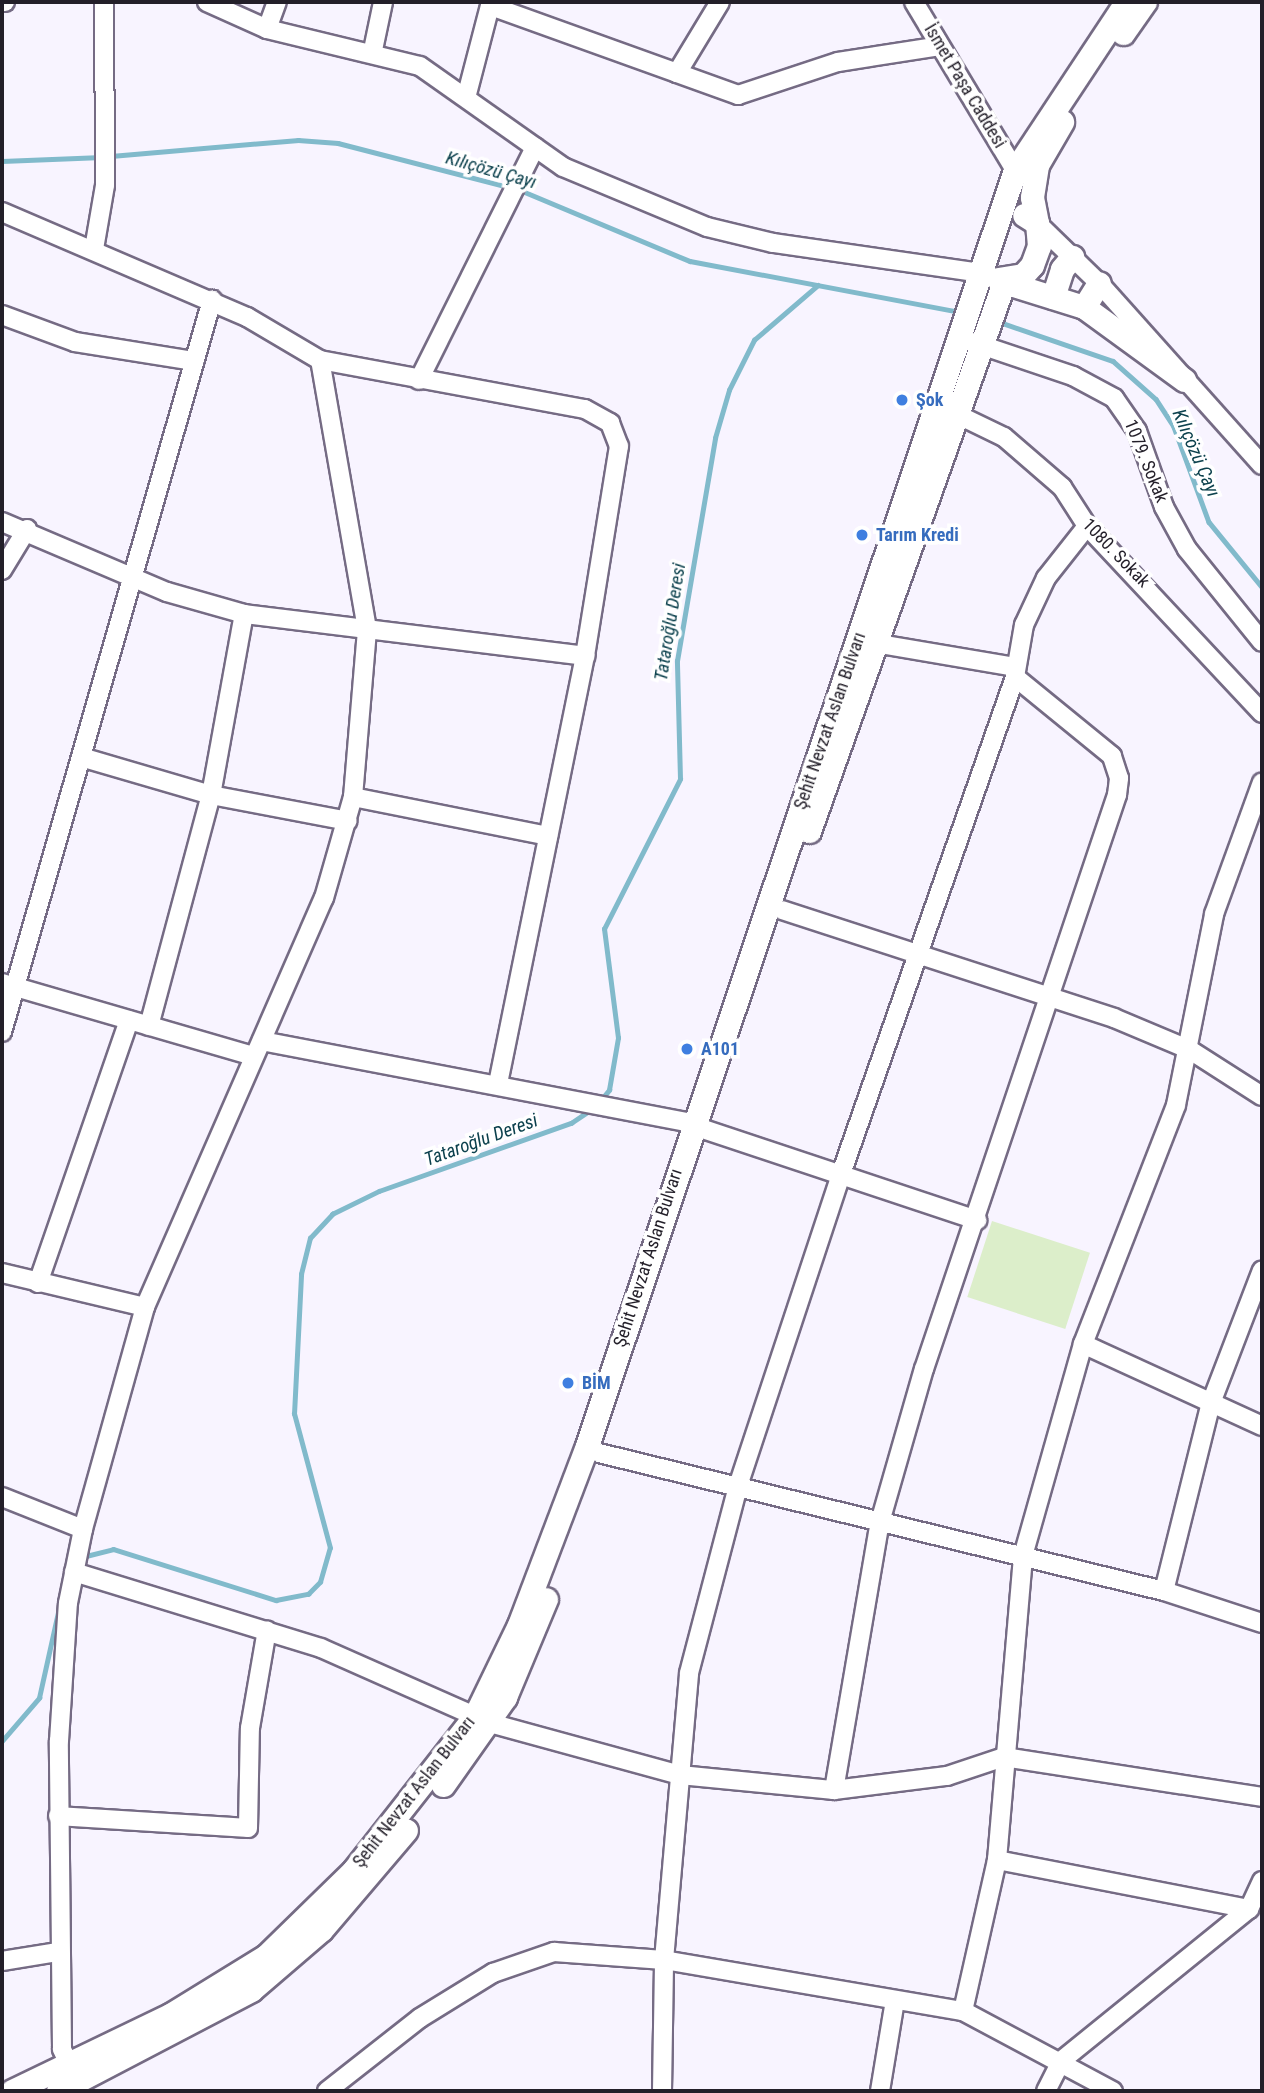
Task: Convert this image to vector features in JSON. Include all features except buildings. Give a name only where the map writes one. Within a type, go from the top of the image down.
[{"type":"main road","points":[[990,286],[1015,170],[1126,2]]},
{"type":"main road","points":[[990,286],[1032,265],[1039,246],[1034,181],[1045,145],[1145,2]]},
{"type":"main road","points":[[1008,204],[1037,223]]},
{"type":"main road","points":[[1053,297],[1062,268],[1072,257]]},
{"type":"main road","points":[[1084,307],[1099,283]]},
{"type":"main road","points":[[990,286],[1053,297],[1084,307],[1184,380]]},
{"type":"main road","name":"Şehit Nevzat Aslan Bulvarı","points":[[482,1720],[563,1513],[990,286]]},
{"type":"main road","name":"Şehit Nevzat Aslan Bulvarı","points":[[12,2091],[66,2079],[266,1956],[352,1871],[482,1720],[532,1637],[599,1452],[699,1126],[782,910],[874,643],[947,409]]},
{"type":"street","points":[[94,249],[105,185],[104,2]]},
{"type":"street","points":[[207,2],[267,29],[373,50],[421,66],[467,94],[535,147],[593,182],[707,228],[990,286]]},
{"type":"street","points":[[267,29],[277,2]]},
{"type":"street","points":[[373,50],[383,2]]},
{"type":"street","points":[[677,73],[720,2]]},
{"type":"street","name":"İsmet Paşa Caddesi","points":[[914,2],[1015,170]]},
{"type":"street","points":[[467,94],[491,4],[738,95],[838,62],[940,46]]},
{"type":"street","points":[[419,380],[535,147]]},
{"type":"street","points":[[3,216],[94,249],[212,300],[320,360],[585,409],[610,423],[619,446],[585,656],[498,1085]]},
{"type":"street","points":[[1037,223],[1099,283],[1262,464]]},
{"type":"street","points":[[2,1032],[8,985],[81,757],[212,300]]},
{"type":"street","points":[[2,315],[75,341],[194,361]]},
{"type":"street","name":"1079. Sokak","points":[[970,341],[1073,376],[1114,398],[1137,431],[1164,507],[1186,549],[1262,642]]},
{"type":"street","points":[[66,2079],[58,1952],[58,1816],[64,1636],[83,1529],[145,1307],[324,898],[353,797],[367,629],[320,360]]},
{"type":"street","name":"1080. Sokak","points":[[947,409],[1004,437],[1062,486],[1087,526],[1262,713]]},
{"type":"street","points":[[2,522],[27,529],[133,574],[167,592],[244,614],[585,656]]},
{"type":"street","points":[[662,2091],[664,1960],[689,1673],[738,1486],[841,1174],[922,953],[1015,672],[1036,594],[1087,526]]},
{"type":"street","points":[[2,570],[27,529]]},
{"type":"street","points":[[149,1026],[211,795],[244,614]]},
{"type":"street","points":[[834,1790],[880,1522],[924,1369],[1052,994],[1119,778],[1112,756],[1015,672],[874,643]]},
{"type":"street","points":[[81,757],[211,795],[348,821]]},
{"type":"street","points":[[963,2011],[997,1860],[1023,1556],[1083,1344],[1176,1105],[1191,1050],[1214,915],[1262,783]]},
{"type":"street","points":[[353,797],[548,836]]},
{"type":"street","points":[[782,910],[1052,994],[1191,1050],[1262,1096]]},
{"type":"street","points":[[8,985],[149,1026],[258,1049],[498,1085],[699,1126],[977,1220]]},
{"type":"street","points":[[38,1283],[130,1020]]},
{"type":"street","points":[[1164,1591],[1211,1403],[1262,1270]]},
{"type":"street","points":[[2,1273],[145,1307]]},
{"type":"street","points":[[1083,1344],[1262,1426]]},
{"type":"street","points":[[599,1452],[1164,1591],[1262,1623]]},
{"type":"street","points":[[2,1497],[83,1529]]},
{"type":"street","points":[[74,1572],[267,1630],[482,1720],[680,1774],[834,1790],[947,1776],[1004,1757],[1262,1797]]},
{"type":"street","points":[[58,1816],[248,1828],[250,1728],[267,1630]]},
{"type":"street","points":[[997,1860],[1249,1909]]},
{"type":"street","points":[[1046,2091],[1062,2061],[1249,1909],[1262,1881]]},
{"type":"street","points":[[2,1961],[58,1952]]},
{"type":"street","points":[[327,2091],[420,2018],[518,1962],[554,1952],[664,1960],[963,2011],[1062,2061],[1113,2091]]},
{"type":"street","points":[[880,2091],[895,2000]]},
{"type":"green space","points":[[992,1221],[1090,1253],[1065,1329],[967,1297]]},
{"type":"waterway","name":"Kılıçözü Çayı","points":[[111,156],[298,140],[338,143],[508,187]]},
{"type":"waterway","name":"Kılıçözü Çayı","points":[[2,161],[102,157]]},
{"type":"waterway","name":"Kılıçözü Çayı","points":[[520,190],[690,261],[960,312]]},
{"type":"waterway","name":"Tataroğlu Deresi","points":[[601,1100],[609,1090],[618,1038],[604,929],[680,779],[677,661],[715,438],[729,390],[754,340],[818,285]]},
{"type":"waterway","name":"Kılıçözü Çayı","points":[[1005,324],[1113,361],[1156,399],[1174,427],[1209,522],[1262,587]]},
{"type":"waterway","name":"Tataroğlu Deresi","points":[[82,1557],[113,1549],[276,1600],[308,1594],[320,1582],[330,1548],[294,1414],[301,1274],[310,1238],[332,1214],[379,1191],[571,1123],[590,1110]]},
{"type":"waterway","name":"Tataroğlu Deresi","points":[[2,1741],[39,1698],[66,1576]]},
{"type":"place","name":"Şok","points":[[902,400]]},
{"type":"place","name":"Tarım Kredi","points":[[862,535]]},
{"type":"place","name":"A101","points":[[687,1049]]},
{"type":"place","name":"BİM","points":[[568,1383]]}]
